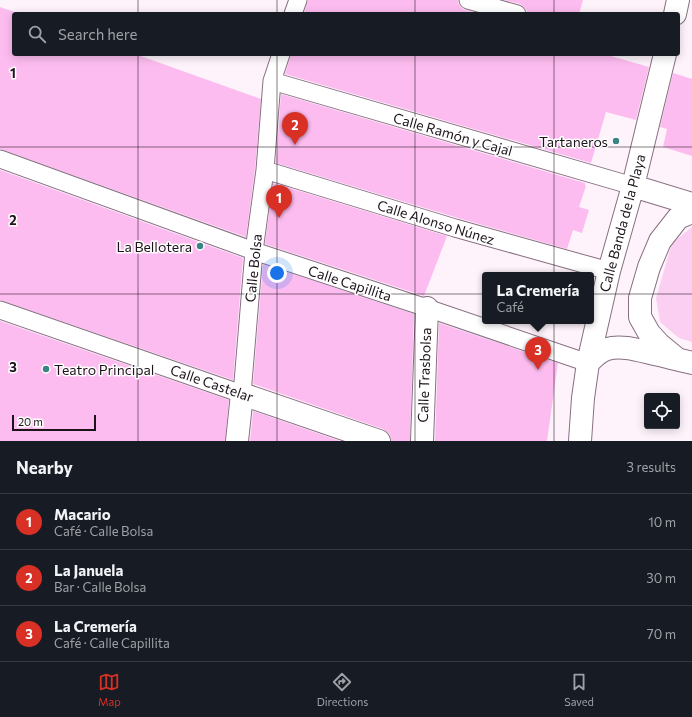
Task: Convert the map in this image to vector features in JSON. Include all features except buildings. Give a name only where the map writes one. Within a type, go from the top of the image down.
[{"type":"street","points":[[294,12],[298,0]]},
{"type":"street","points":[[468,0],[510,12]]},
{"type":"street","points":[[675,12],[678,0]]},
{"type":"street","name":"Calle Bolsa","points":[[237,441],[254,251],[265,170],[272,88],[280,56]]},
{"type":"street","name":"Calle Banda de la Playa","points":[[580,441],[583,398],[588,363],[609,271],[633,186],[662,56]]},
{"type":"street","name":"Calle Ramón y Cajal","points":[[272,88],[633,186]]},
{"type":"street","name":"Calle Capillita","points":[[0,159],[254,251],[588,363]]},
{"type":"street","name":"Calle Alonso Núnez","points":[[265,170],[455,228],[609,271]]},
{"type":"street","points":[[633,186],[692,204]]},
{"type":"street","points":[[684,361],[658,344],[649,333],[640,317],[640,298],[649,267],[660,240],[678,218],[692,212]]},
{"type":"street","name":"Calle Trasbolsa","points":[[422,441],[427,308]]},
{"type":"street","name":"Calle Castelar","points":[[0,310],[378,441]]},
{"type":"street","points":[[588,363],[598,353],[607,349],[619,347],[684,361]]},
{"type":"shaded area","points":[[692,227],[692,342],[679,338],[660,322],[656,298],[672,243]]},
{"type":"place","name":"Tartaneros","points":[[616,141]]},
{"type":"place","name":"La Januela","points":[[295,145]]},
{"type":"place","name":"Macario","points":[[279,218]]},
{"type":"place","name":"La Bellotera","points":[[200,246]]},
{"type":"place","name":"Teatro Principal","points":[[46,369]]},
{"type":"place","name":"La Cremería","points":[[538,370]]}]
